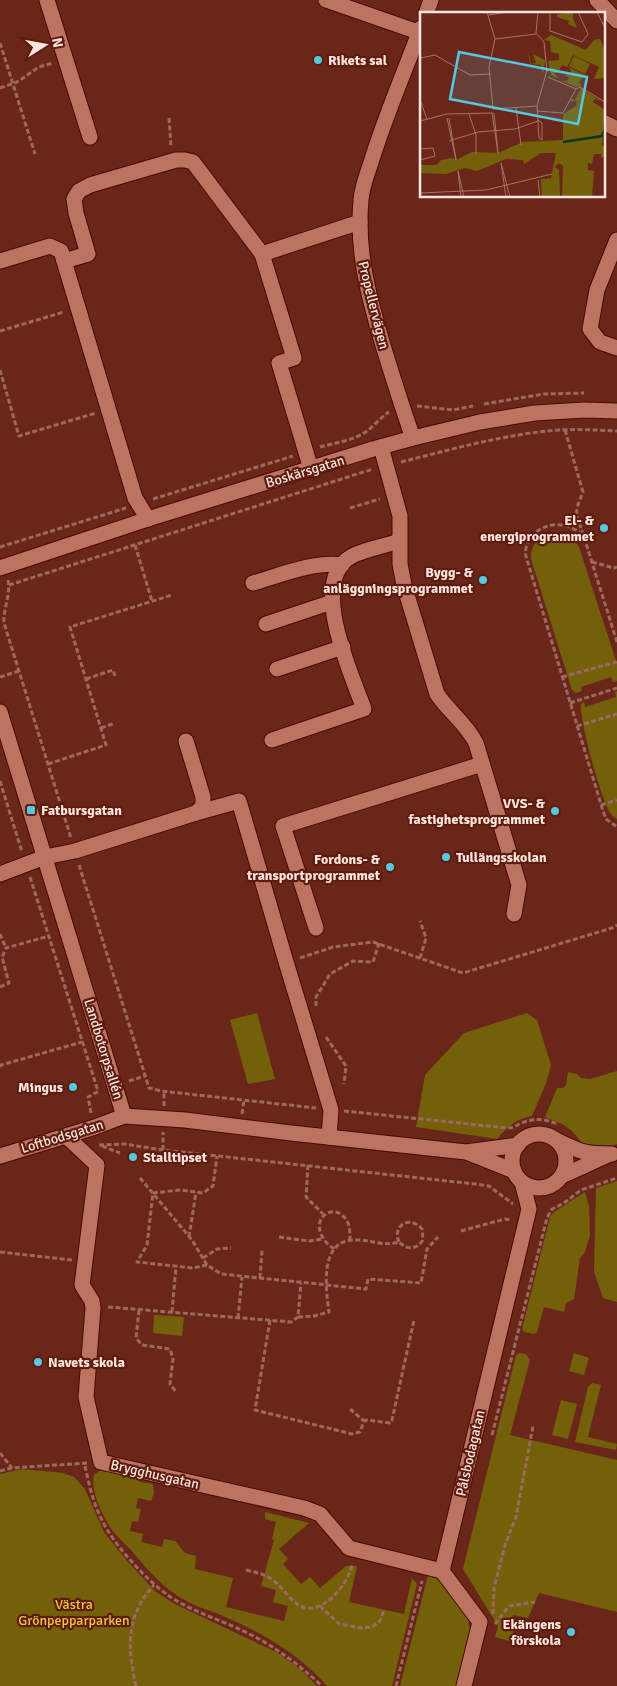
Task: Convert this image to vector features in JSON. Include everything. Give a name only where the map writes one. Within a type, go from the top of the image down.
[{"type":"street","points":[[47,0],[90,137]]},
{"type":"street","points":[[326,0],[420,31]]},
{"type":"street","points":[[427,12],[431,0]]},
{"type":"street","points":[[597,0],[617,21]]},
{"type":"street","name":"Propellervägen","points":[[413,438],[366,284],[361,256],[360,222],[361,198],[373,156],[420,31]]},
{"type":"street","points":[[604,122],[617,129]]},
{"type":"street","points":[[64,261],[88,254],[76,213],[74,199],[79,191],[90,185],[172,161],[185,160],[193,162],[262,254],[294,358],[279,363],[311,469]]},
{"type":"street","points":[[262,254],[360,222]]},
{"type":"street","points":[[617,240],[597,290],[590,329],[600,342],[617,348]]},
{"type":"street","points":[[0,261],[50,246],[61,251],[135,498],[148,519]]},
{"type":"street","name":"Boskärsgatan","points":[[2,568],[148,519],[413,438],[480,422],[526,414],[568,411],[617,411]]},
{"type":"street","points":[[381,447],[400,516],[400,564],[404,585],[437,694],[445,706],[464,723],[471,733],[482,764],[519,885],[514,914]]},
{"type":"street","points":[[272,740],[364,709],[337,631],[332,602],[335,578],[342,565],[351,556],[399,541]]},
{"type":"street","points":[[254,583],[318,565],[330,563],[342,565]]},
{"type":"street","points":[[266,624],[332,602]]},
{"type":"street","points":[[277,669],[343,647]]},
{"type":"street","name":"Landbotorpsallén","points":[[0,712],[124,1116],[185,1120],[466,1152],[518,1145]]},
{"type":"street","points":[[186,741],[203,797],[203,806],[196,813]]},
{"type":"street","points":[[316,928],[283,826],[482,764]]},
{"type":"street","points":[[0,874],[45,857],[75,851],[239,801],[331,1110],[329,1137]]},
{"type":"street","name":"Loftbodsgatan","points":[[0,1156],[124,1116]]},
{"type":"street","points":[[541,1134],[554,1138],[578,1151],[590,1154],[614,1153],[562,1176],[549,1186],[542,1188],[534,1188],[518,1176],[513,1158],[522,1140],[541,1134]]},
{"type":"street","name":"Brygghusgatan","points":[[66,1136],[97,1165],[82,1285],[92,1301],[86,1396],[101,1462],[304,1508],[320,1514],[349,1548],[442,1571]]},
{"type":"street","points":[[554,1138],[565,1154],[565,1169],[562,1176]]},
{"type":"street","name":"Landbotorpsallén","points":[[466,1152],[518,1176]]},
{"type":"street","name":"Pålsbodagatan","points":[[442,1571],[522,1208],[518,1176]]},
{"type":"street","name":"Pålsbodagatan","points":[[522,1208],[549,1186]]},
{"type":"street","points":[[442,1571],[480,1622],[464,1686]]},
{"type":"path","points":[[0,43],[35,154]]},
{"type":"path","points":[[0,88],[13,84],[39,67],[66,60]]},
{"type":"path","points":[[168,118],[172,161]]},
{"type":"path","points":[[0,331],[78,308]]},
{"type":"path","points":[[0,370],[19,436],[108,409]]},
{"type":"path","points":[[565,430],[583,492],[577,505],[576,513],[617,642]]},
{"type":"path","points":[[9,585],[386,465],[515,435],[565,430],[617,431]]},
{"type":"path","points":[[350,508],[394,495]]},
{"type":"path","points":[[584,537],[577,529],[566,524],[553,524],[539,530],[529,539],[525,554],[600,805],[606,819],[617,827]]},
{"type":"path","points":[[135,545],[152,601]]},
{"type":"path","points":[[0,548],[2,568],[9,585],[2,615],[4,623],[149,1088],[331,1110],[508,1128],[522,1123]]},
{"type":"path","points":[[592,562],[614,568],[617,567]]},
{"type":"path","points":[[48,764],[106,745],[70,627],[172,595]]},
{"type":"path","points":[[562,678],[617,662]]},
{"type":"path","points":[[86,679],[114,670],[115,676]]},
{"type":"path","points":[[0,677],[19,671]]},
{"type":"path","points":[[570,703],[617,688]]},
{"type":"path","points":[[577,726],[617,714]]},
{"type":"path","points":[[100,728],[114,723]]},
{"type":"path","points":[[0,781],[98,1091]]},
{"type":"path","points":[[600,805],[617,800]]},
{"type":"path","points":[[420,920],[426,938],[420,958]]},
{"type":"path","points":[[286,962],[333,947],[373,942],[463,973],[617,925]]},
{"type":"path","points":[[0,934],[6,948],[2,957],[9,984],[0,987]]},
{"type":"path","points":[[6,948],[49,936]]},
{"type":"path","points":[[316,1015],[316,997],[330,974],[353,961],[373,962],[379,943]]},
{"type":"path","points":[[321,1030],[346,1066],[344,1084]]},
{"type":"path","points":[[0,1065],[82,1042]]},
{"type":"path","points":[[242,1114],[244,1100]]},
{"type":"path","points":[[120,1154],[100,1145],[124,1144],[489,1186],[522,1208]]},
{"type":"path","points":[[153,1193],[180,1190],[203,1193],[213,1186],[217,1156]]},
{"type":"path","points":[[308,1166],[306,1197],[323,1214]]},
{"type":"path","points":[[140,1178],[189,1237],[207,1265],[221,1274],[366,1289],[368,1278],[421,1282],[427,1249],[438,1237]]},
{"type":"path","points":[[492,1438],[547,1218],[552,1209],[564,1203],[581,1190],[617,1178]]},
{"type":"path","points":[[189,1237],[196,1192]]},
{"type":"path","points":[[153,1193],[147,1245],[136,1262],[193,1268],[207,1265]]},
{"type":"path","points":[[323,1214],[336,1212],[344,1216],[348,1224],[350,1240]]},
{"type":"path","points":[[323,1214],[319,1227],[323,1239],[334,1249]]},
{"type":"path","points":[[461,1231],[505,1219],[512,1220]]},
{"type":"path","points":[[412,1222],[418,1224],[424,1232],[423,1240],[413,1248],[408,1248],[399,1242],[397,1238],[399,1228],[405,1223],[412,1222]]},
{"type":"path","points":[[279,1238],[309,1241],[323,1239]]},
{"type":"path","points":[[92,1305],[291,1322],[298,1317],[314,1316],[329,1312],[326,1286],[330,1255],[340,1244],[350,1240],[390,1245],[399,1242]]},
{"type":"path","points":[[420,1244],[427,1249]]},
{"type":"path","points":[[203,1258],[217,1249],[231,1248]]},
{"type":"path","points":[[260,1278],[262,1250]]},
{"type":"path","points":[[0,1252],[85,1262]]},
{"type":"path","points":[[172,1312],[176,1266]]},
{"type":"path","points":[[238,1318],[242,1276]]},
{"type":"path","points":[[298,1317],[301,1283]]},
{"type":"path","points":[[139,1310],[136,1338],[142,1345],[170,1349],[173,1359],[170,1384],[176,1392]]},
{"type":"path","points":[[270,1320],[254,1410],[352,1434],[360,1432],[364,1421]]},
{"type":"path","points":[[350,1409],[364,1421],[371,1420],[390,1423],[414,1320]]},
{"type":"path","points":[[495,1624],[493,1614],[494,1588],[505,1545],[516,1517],[532,1426]]},
{"type":"path","points":[[0,1453],[12,1468]]},
{"type":"path","points":[[0,1471],[12,1468],[101,1462]]},
{"type":"path","points":[[84,1463],[91,1494],[102,1521],[121,1548],[154,1585],[170,1597],[187,1606],[243,1631],[280,1651],[322,1686]]},
{"type":"path","points":[[246,1570],[258,1572],[269,1577],[294,1603],[304,1608],[312,1608],[320,1606],[341,1589],[351,1570],[356,1550]]},
{"type":"path","points":[[136,1686],[130,1647],[131,1629],[136,1612],[144,1596],[154,1585]]},
{"type":"path","points":[[492,1633],[495,1624],[509,1606],[535,1602]]},
{"type":"path","points":[[320,1606],[339,1624],[362,1628],[372,1627],[380,1621],[384,1610]]},
{"type":"path","points":[[490,1617],[495,1624]]},
{"type":"green space","points":[[550,532],[565,532],[575,540],[579,547],[617,664],[617,681],[613,682],[611,677],[581,687],[582,691],[576,693],[572,690],[531,559],[533,546],[542,536]]},
{"type":"green space","points":[[617,691],[617,819],[611,815],[602,794],[587,742],[581,704],[584,702],[585,707],[616,697],[615,692]]},
{"type":"green space","points":[[257,1013],[275,1079],[248,1084],[230,1020]]},
{"type":"green space","points":[[527,1013],[537,1020],[551,1065],[546,1083],[532,1116],[512,1124],[497,1139],[416,1127],[425,1075],[464,1033]]},
{"type":"green space","points":[[617,1071],[617,1144],[601,1149],[585,1146],[571,1130],[545,1117],[557,1088],[563,1088],[566,1085],[568,1072],[577,1074],[581,1078],[590,1079]]},
{"type":"green space","points":[[617,1181],[617,1302],[603,1298],[594,1272],[596,1188]]},
{"type":"green space","points":[[585,1192],[589,1206],[590,1235],[585,1252],[580,1258],[574,1299],[566,1303],[564,1312],[544,1307],[537,1332],[534,1334],[524,1332],[522,1329],[550,1217],[554,1212]]},
{"type":"green space","points":[[154,1315],[184,1317],[182,1336],[153,1333]]},
{"type":"green space","points":[[519,1353],[526,1354],[530,1360],[510,1435],[617,1460],[617,1612],[539,1593],[528,1618],[513,1615],[513,1642],[495,1637],[498,1626],[463,1569],[516,1355]]},
{"type":"green space","points":[[574,1353],[589,1358],[584,1375],[569,1371]]},
{"type":"green space","points":[[592,1383],[601,1385],[588,1437],[617,1444],[616,1450],[575,1442],[588,1387]]},
{"type":"green space","points":[[561,1400],[577,1404],[568,1439],[552,1435]]},
{"type":"green space","points":[[105,1467],[121,1469],[141,1482],[153,1484],[154,1493],[151,1501],[138,1498],[136,1508],[141,1509],[138,1522],[132,1521],[130,1531],[143,1534],[141,1542],[162,1547],[164,1539],[175,1541],[185,1553],[196,1556],[195,1569],[233,1578],[226,1607],[284,1621],[288,1606],[273,1602],[276,1590],[261,1586],[274,1540],[272,1539],[276,1522],[265,1519],[265,1512],[309,1523],[279,1549],[288,1559],[283,1564],[301,1584],[310,1577],[320,1588],[346,1566],[357,1566],[349,1602],[404,1614],[412,1578],[417,1584],[392,1686],[327,1686],[306,1665],[270,1639],[230,1619],[190,1603],[171,1591],[152,1574],[107,1522],[98,1503],[93,1486],[94,1475]]},
{"type":"green space","name":"Västra Grönpepparparken","points":[[22,1469],[63,1473],[74,1477],[85,1489],[104,1532],[127,1561],[156,1592],[175,1604],[278,1653],[300,1669],[317,1686],[0,1686],[0,1474]]},
{"type":"green space","points":[[428,1575],[440,1578],[468,1618],[470,1631],[456,1686],[400,1686]]},
{"type":"place","name":"Rikets sal","points":[[318,60]]},
{"type":"place","name":"El- & energiprogrammet","points":[[604,528]]},
{"type":"place","name":"Bygg- & anläggningsprogrammet","points":[[483,580]]},
{"type":"place","name":"Fatbursgatan","points":[[31,810]]},
{"type":"place","name":"VVS- & fastighetsprogrammet","points":[[555,811]]},
{"type":"place","name":"Tullängsskolan","points":[[446,857]]},
{"type":"place","name":"Fordons- & transportprogrammet","points":[[390,867]]},
{"type":"place","name":"Mingus","points":[[73,1087]]},
{"type":"place","name":"Stalltipset","points":[[133,1157]]},
{"type":"place","name":"Navets skola","points":[[38,1362]]},
{"type":"place","name":"Ekängens förskola","points":[[571,1632]]}]
